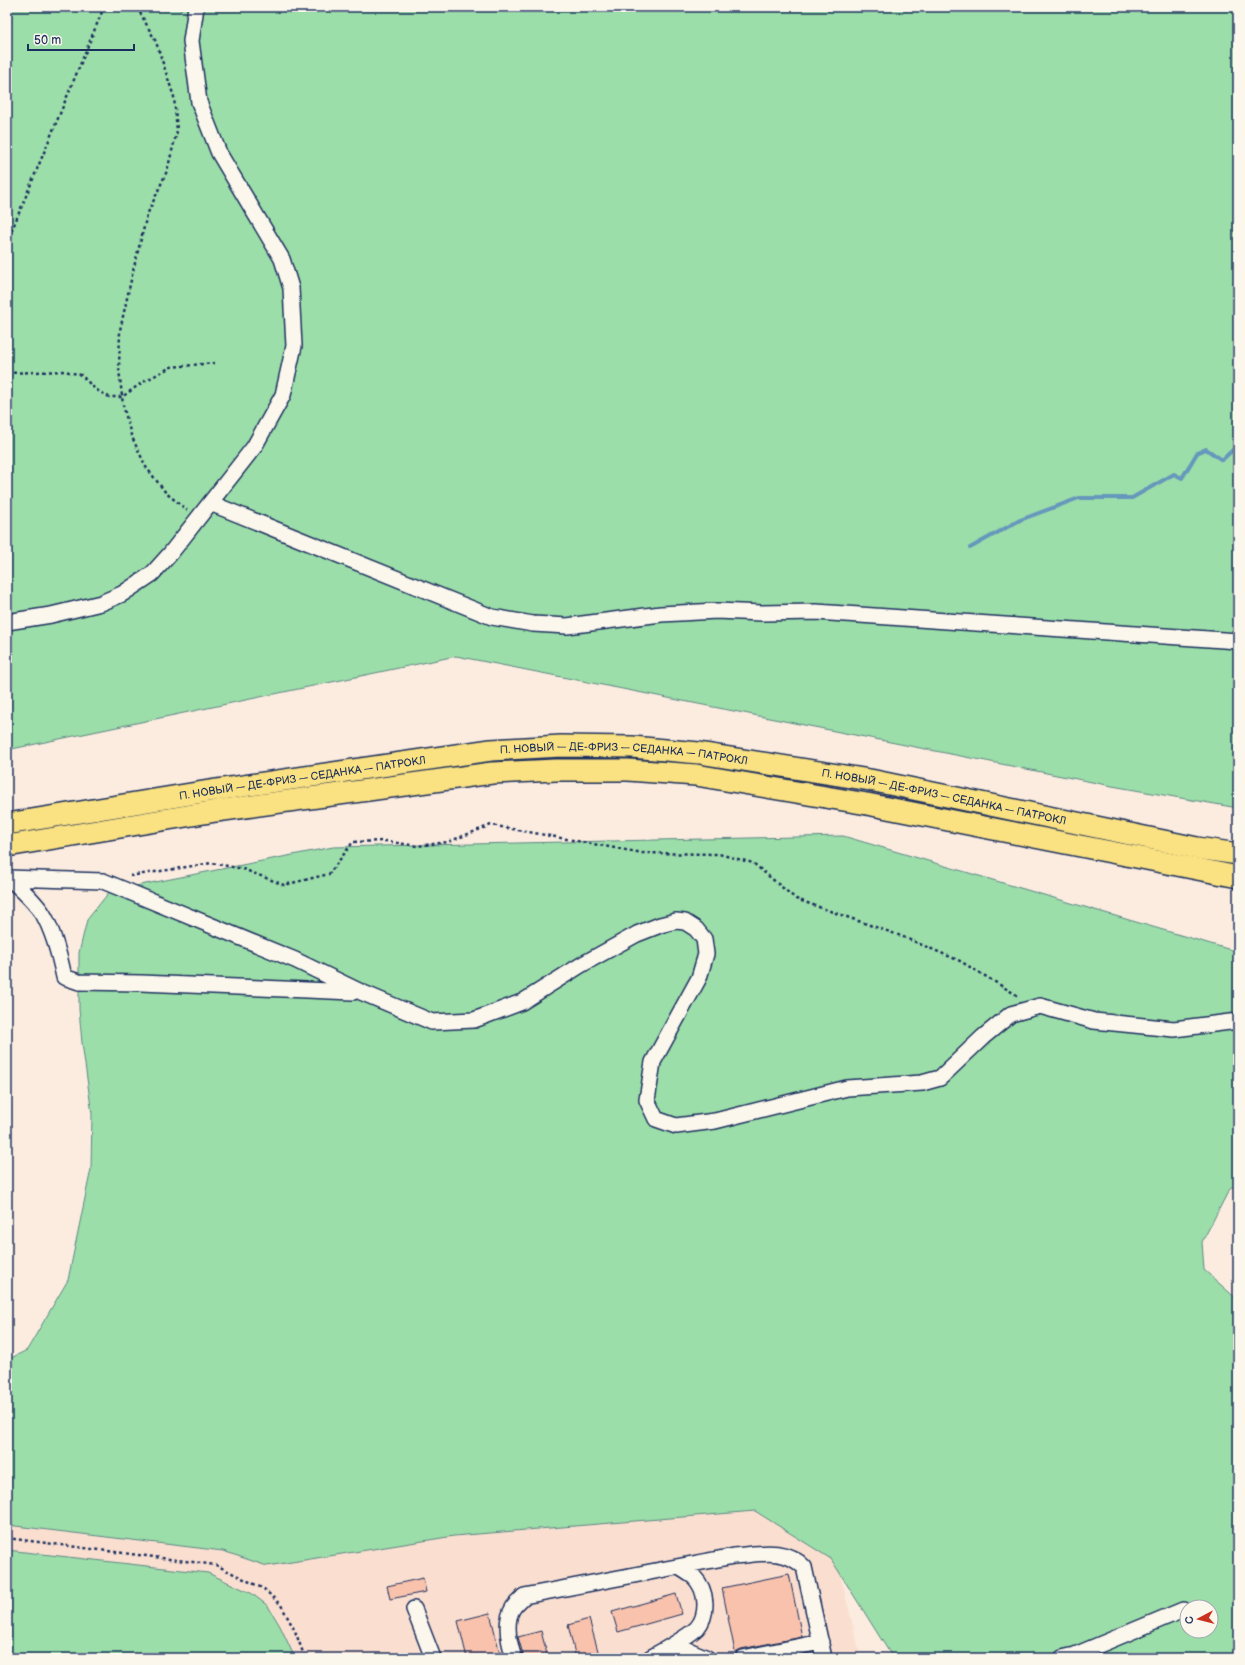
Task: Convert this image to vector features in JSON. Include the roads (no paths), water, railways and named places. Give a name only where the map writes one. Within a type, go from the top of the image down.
[{"type":"highway","name":"П. НОВЫЙ — ДЕ-ФРИЗ — СЕДАНКА — ПАТРОКЛ","points":[[7,824],[210,791],[491,750],[561,746],[632,747],[699,753],[870,780],[1197,848],[1238,854]]},
{"type":"highway","name":"П. НОВЫЙ — ДЕ-ФРИЗ — СЕДАНКА — ПАТРОКЛ","points":[[7,846],[216,811],[492,773],[556,770],[628,770],[696,774],[860,802],[1238,877]]},
{"type":"street","points":[[7,622],[51,615],[100,603],[122,594],[152,574],[254,448],[283,395],[294,346],[291,288],[282,259],[219,152],[199,102],[191,41],[196,7]]},
{"type":"street","points":[[210,503],[492,617],[533,624],[566,626],[662,614],[717,611],[762,613],[816,612],[1238,641]]},
{"type":"street","points":[[8,878],[103,881],[295,960],[361,992],[432,1022],[474,1020],[522,1002],[581,965],[637,934],[660,925],[676,921],[685,922],[696,928],[704,939],[706,954],[699,978],[653,1062],[647,1100],[656,1119],[676,1126],[715,1122],[847,1088],[922,1082],[940,1078],[977,1043],[1011,1014],[1040,1006],[1094,1021],[1174,1029],[1238,1021]]},
{"type":"street","points":[[8,878],[27,894],[44,915],[59,953],[64,977],[79,982],[361,992]]},
{"type":"street","points":[[514,1658],[510,1646],[508,1625],[512,1609],[524,1596],[734,1556],[767,1554],[784,1554],[796,1559],[804,1567],[824,1658]]},
{"type":"street","points":[[650,1658],[696,1629],[704,1617],[705,1604],[702,1588],[694,1578],[678,1567]]},
{"type":"street","points":[[414,1609],[433,1658]]},
{"type":"street","points":[[1062,1658],[1075,1655],[1179,1612]]},
{"type":"street","points":[[743,1658],[821,1642]]},
{"type":"street","points":[[674,1644],[707,1658]]},
{"type":"waterway","points":[[970,548],[1020,520],[1079,498],[1132,498],[1174,474],[1182,478],[1197,453],[1206,449],[1222,460],[1238,445]]}]
